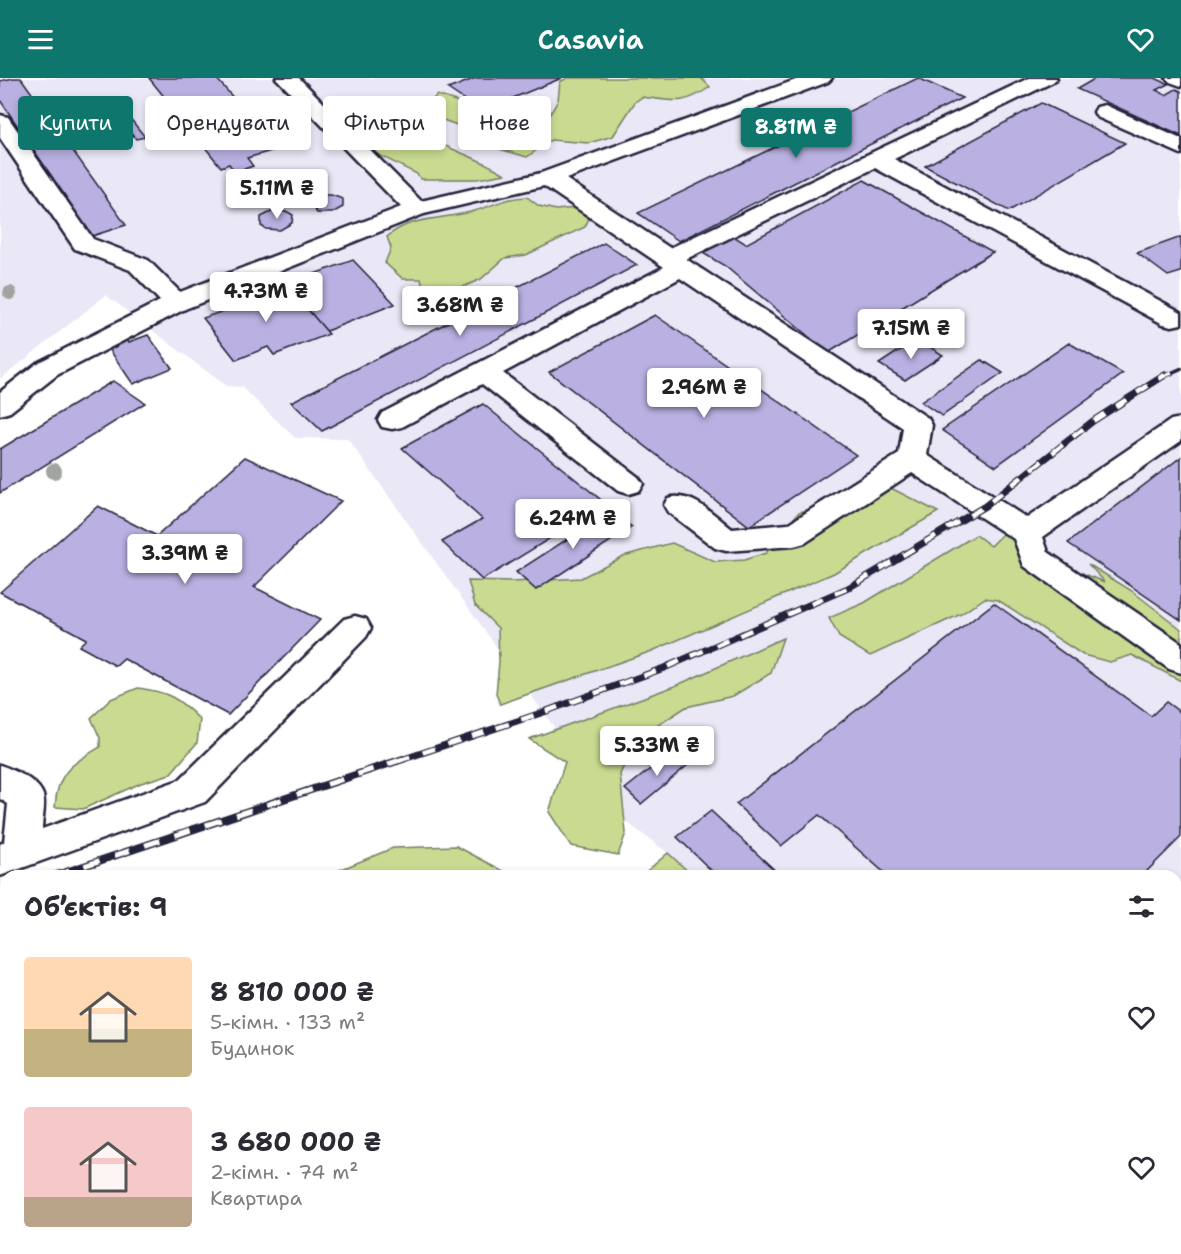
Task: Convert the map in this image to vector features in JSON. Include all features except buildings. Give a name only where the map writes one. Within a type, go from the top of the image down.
[{"type":"lane","points":[[290,81],[316,78]]},
{"type":"lane","points":[[0,406],[47,369],[176,303],[416,209],[548,178],[821,78]]},
{"type":"lane","points":[[392,420],[484,372],[675,262],[876,159],[1046,78]]},
{"type":"lane","points":[[290,81],[416,209]]},
{"type":"lane","points":[[1105,112],[1181,147]]},
{"type":"lane","points":[[0,122],[84,244],[139,265],[176,303]]},
{"type":"lane","points":[[876,159],[1172,318]]},
{"type":"lane","points":[[548,178],[918,425],[912,459],[794,535],[726,540],[679,505]]},
{"type":"lane","points":[[484,372],[628,484]]},
{"type":"lane","points":[[1027,533],[1181,427]]},
{"type":"lane","points":[[912,459],[1027,533],[1035,558],[1181,660]]},
{"type":"lane","points":[[11,856],[192,791],[356,628]]},
{"type":"lane","points":[[0,780],[27,797],[11,856]]},
{"type":"shaded area","points":[[0,78],[1181,78],[1181,870],[648,870],[668,853],[616,814],[348,439],[295,438],[242,387],[226,386],[106,295],[0,379]]},
{"type":"green space","points":[[567,78],[701,78],[710,87],[685,100],[670,101],[642,97],[635,102],[613,136],[589,143],[551,140],[551,112],[558,100],[560,82]]},
{"type":"green space","points":[[446,98],[458,102],[458,125],[446,121]]},
{"type":"green space","points":[[446,146],[505,174],[477,179],[421,179],[417,174],[373,150],[446,150]]},
{"type":"green space","points":[[502,150],[537,150],[527,157]]},
{"type":"green space","points":[[527,197],[539,206],[556,210],[576,208],[590,216],[585,227],[526,255],[505,258],[481,279],[463,287],[443,290],[423,288],[421,279],[403,279],[385,263],[391,248],[387,237],[396,230],[417,221],[463,214],[505,200]]},
{"type":"green space","points":[[883,484],[938,512],[834,573],[652,651],[500,704],[496,694],[499,662],[498,628],[475,605],[468,581],[513,582],[581,578],[623,556],[672,543],[715,562],[744,560],[766,553],[799,512],[845,501]]},
{"type":"green space","points":[[1004,533],[1028,540],[1051,552],[1074,570],[1105,582],[1088,564],[1132,591],[1181,629],[1181,681],[1132,655],[1110,662],[1083,655],[998,600],[985,598],[961,614],[870,656],[839,637],[829,618],[864,603],[976,535],[991,546]]},
{"type":"green space","points":[[783,638],[771,673],[733,696],[686,707],[638,738],[620,774],[626,833],[618,855],[571,846],[549,812],[565,762],[529,739],[675,686]]},
{"type":"green space","points":[[138,688],[172,697],[193,712],[200,720],[197,743],[170,774],[141,783],[83,809],[55,807],[59,785],[68,770],[100,747],[100,738],[91,718],[111,699]]},
{"type":"green space","points":[[456,846],[502,870],[339,870],[393,848]]},
{"type":"green space","points":[[668,853],[686,870],[648,870]]},
{"type":"railway","points":[[1163,377],[1181,369]]},
{"type":"railway","points":[[398,761],[544,712],[664,668],[848,588],[985,506],[1093,421],[1165,375]]},
{"type":"railway","points":[[72,870],[403,759]]}]
